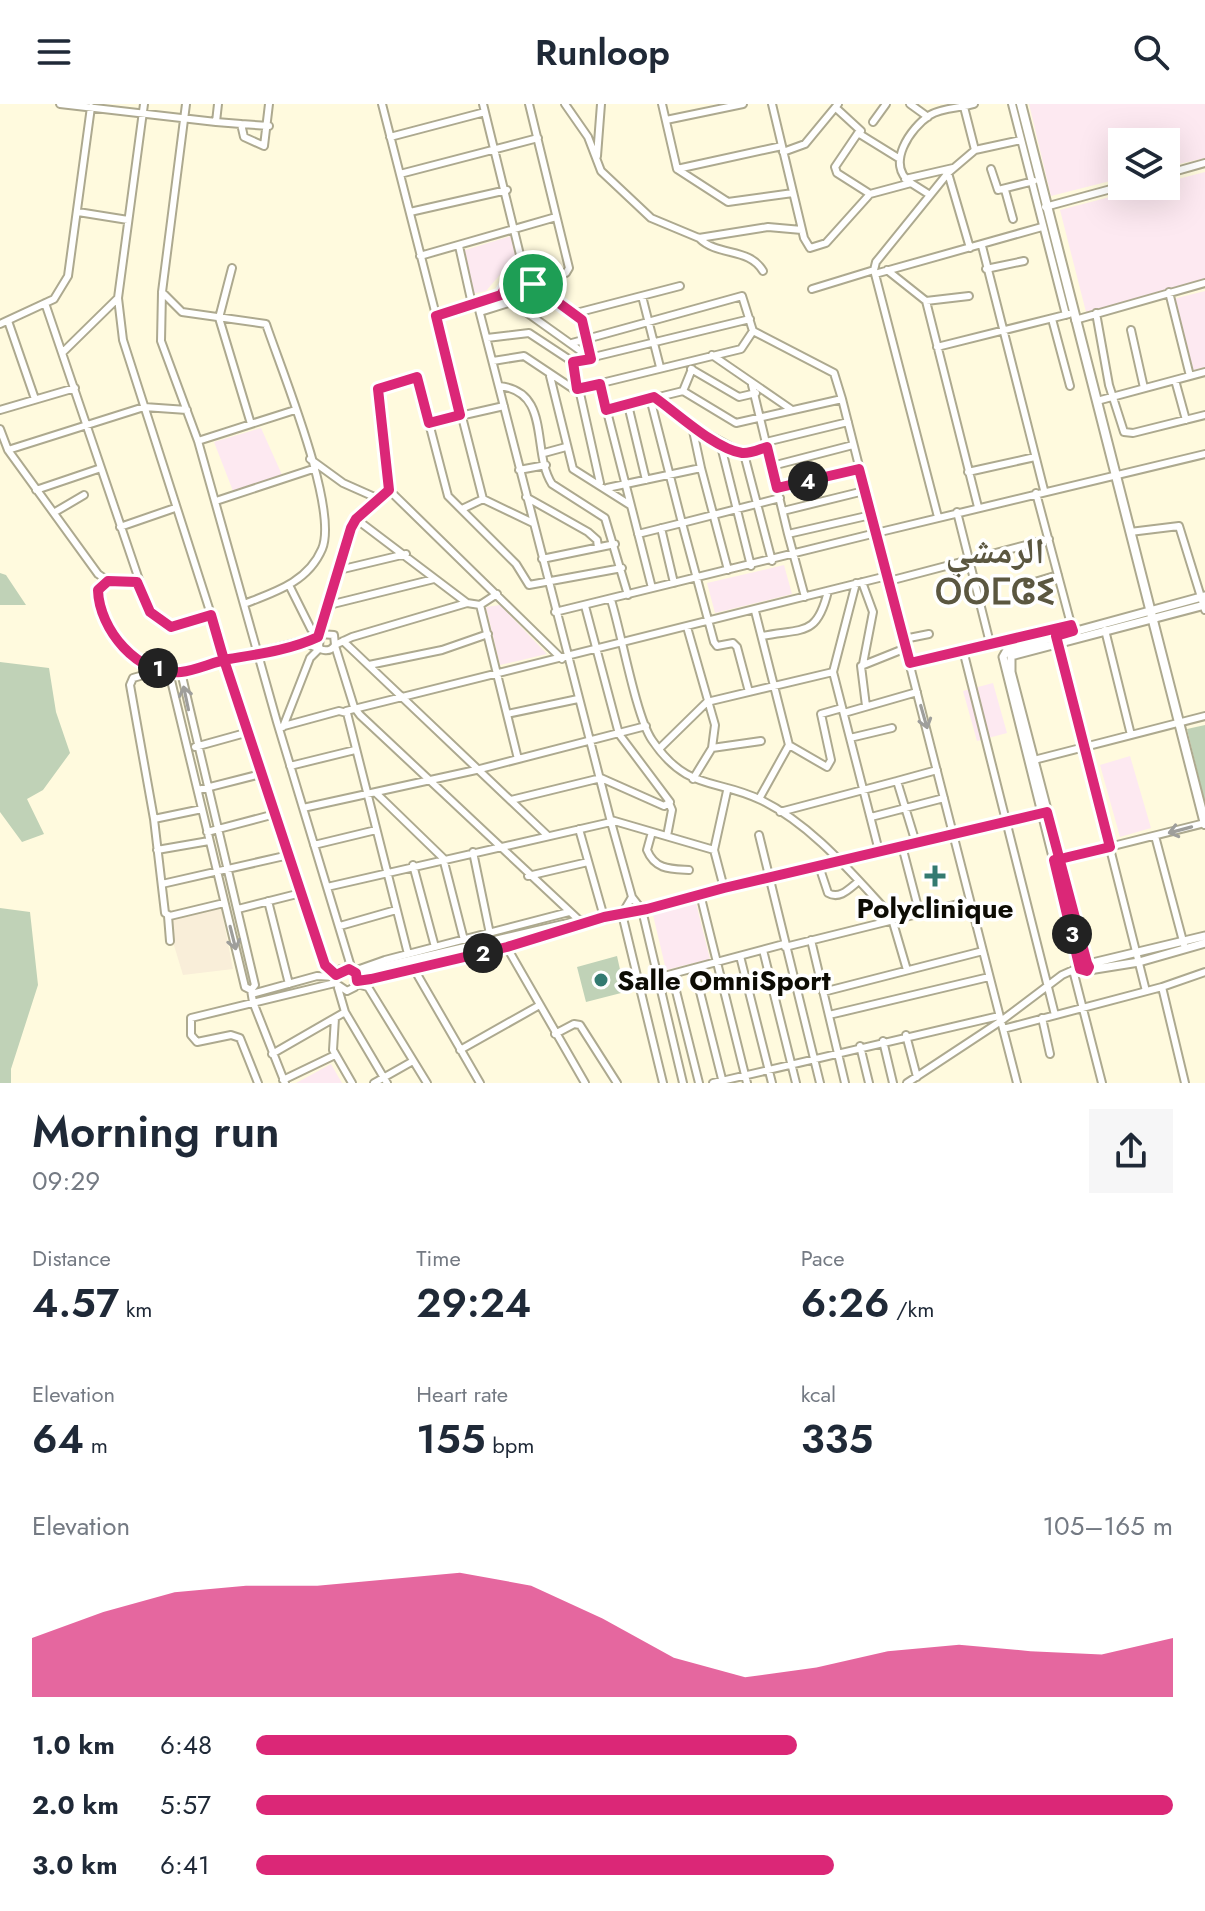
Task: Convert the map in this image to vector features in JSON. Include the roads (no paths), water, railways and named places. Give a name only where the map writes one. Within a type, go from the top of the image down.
[{"type":"main road","points":[[1021,104],[1035,180],[1045,207],[1071,316],[1097,401],[1152,609],[1205,823]]},
{"type":"street","points":[[60,104],[269,126]]},
{"type":"street","points":[[144,104],[118,298],[123,340],[301,893],[345,1012],[385,1080]]},
{"type":"street","points":[[169,672],[245,987],[252,992],[289,984],[335,981],[350,990],[355,976],[348,950],[290,766],[282,728],[198,441],[161,341],[162,292],[186,104]]},
{"type":"street","points":[[216,122],[218,104]]},
{"type":"street","points":[[241,124],[244,137],[264,146],[269,126],[269,104]]},
{"type":"street","points":[[382,104],[483,499],[533,523]]},
{"type":"street","points":[[529,104],[569,270],[533,284]]},
{"type":"street","points":[[565,104],[597,153],[605,176],[619,186],[640,210],[672,229],[699,238],[710,248],[752,258],[763,271]]},
{"type":"street","points":[[597,153],[601,104]]},
{"type":"street","points":[[662,104],[677,169],[728,202],[793,193]]},
{"type":"street","points":[[666,120],[743,104]]},
{"type":"street","points":[[772,104],[802,230],[810,248],[820,247],[870,194],[951,170]]},
{"type":"street","points":[[873,122],[886,104]]},
{"type":"street","points":[[910,104],[930,115]]},
{"type":"street","points":[[929,104],[930,115]]},
{"type":"street","points":[[930,195],[908,181],[900,159],[900,149],[930,115],[974,104]]},
{"type":"street","points":[[1012,104],[1035,180],[1042,227],[1071,316]]},
{"type":"street","points":[[677,169],[805,144],[837,106],[861,131],[900,159]]},
{"type":"street","points":[[0,324],[60,295],[68,276],[91,107]]},
{"type":"street","points":[[964,107],[975,150]]},
{"type":"street","points":[[390,137],[484,108],[507,190],[521,261],[533,284],[576,313],[584,323],[591,359]]},
{"type":"street","points":[[861,131],[835,167],[837,173],[870,194]]},
{"type":"street","points":[[400,174],[538,138]]},
{"type":"street","points":[[938,517],[875,272],[951,170],[975,150],[1021,140]]},
{"type":"street","points":[[1180,170],[1205,163]]},
{"type":"street","points":[[991,169],[996,188],[1005,190],[1035,180]]},
{"type":"street","points":[[951,170],[970,248]]},
{"type":"street","points":[[410,212],[507,190]]},
{"type":"street","points":[[1005,190],[1013,219]]},
{"type":"street","points":[[1045,207],[1108,190]]},
{"type":"street","points":[[78,212],[128,220]]},
{"type":"street","points":[[420,256],[556,217]]},
{"type":"street","points":[[699,238],[768,227],[802,230]]},
{"type":"street","points":[[812,289],[982,246],[1042,227]]},
{"type":"street","points":[[459,246],[493,361],[564,658],[601,778],[632,897],[642,910],[683,1083]]},
{"type":"street","points":[[982,246],[1035,457],[1049,539],[1072,628]]},
{"type":"street","points":[[436,316],[501,295],[521,261]]},
{"type":"street","points":[[986,269],[1024,261]]},
{"type":"street","points":[[232,268],[219,318],[251,424]]},
{"type":"street","points":[[887,270],[926,301],[978,507]]},
{"type":"street","points":[[937,347],[1052,319],[1096,313],[1205,283]]},
{"type":"street","points":[[576,313],[680,286]]},
{"type":"street","points":[[162,292],[182,312],[266,324],[324,506],[325,539],[317,558],[290,587],[244,604]]},
{"type":"street","points":[[1169,292],[1190,376]]},
{"type":"street","points":[[501,295],[591,359]]},
{"type":"street","points":[[642,296],[660,367]]},
{"type":"street","points":[[493,361],[524,356],[550,376],[578,390],[745,347],[753,331],[742,296],[572,343]]},
{"type":"street","points":[[926,301],[969,296]]},
{"type":"street","points":[[63,352],[118,298]]},
{"type":"street","points":[[480,312],[512,302]]},
{"type":"street","points":[[45,303],[137,582],[150,612],[171,627],[211,615]]},
{"type":"street","points":[[1096,313],[1112,396],[1121,427],[1127,433],[1205,415]]},
{"type":"street","points":[[487,338],[529,333],[573,362],[750,319]]},
{"type":"street","points":[[1052,319],[1070,386]]},
{"type":"street","points":[[8,321],[35,399]]},
{"type":"street","points":[[1131,330],[1144,388]]},
{"type":"street","points":[[753,331],[837,375],[864,491],[1017,1083]]},
{"type":"street","points":[[712,355],[792,410]]},
{"type":"street","points":[[683,361],[739,397],[763,392]]},
{"type":"street","points":[[573,362],[600,483]]},
{"type":"street","points":[[683,391],[692,369]]},
{"type":"street","points":[[1097,401],[1205,372]]},
{"type":"street","points":[[550,376],[573,469],[600,483],[631,506]]},
{"type":"street","points":[[564,658],[389,490],[378,389],[417,377],[445,488],[516,564],[529,585],[622,568]]},
{"type":"street","points":[[1175,380],[1186,420]]},
{"type":"street","points":[[600,384],[652,588]]},
{"type":"street","points":[[752,385],[805,597]]},
{"type":"street","points":[[499,386],[514,390],[531,402],[552,484],[605,518],[628,595]]},
{"type":"street","points":[[0,410],[75,388]]},
{"type":"street","points":[[606,410],[683,391],[736,423],[842,399]]},
{"type":"street","points":[[652,399],[692,426],[744,454],[772,561]]},
{"type":"street","points":[[652,399],[707,622],[717,646],[733,643],[737,647],[749,692]]},
{"type":"street","points":[[628,405],[646,480]]},
{"type":"street","points":[[429,423],[504,406]]},
{"type":"street","points":[[8,450],[144,407],[187,410]]},
{"type":"street","points":[[198,441],[295,410]]},
{"type":"street","points":[[744,454],[767,444],[848,422]]},
{"type":"street","points":[[692,426],[728,570]]},
{"type":"street","points":[[0,429],[8,450],[98,574],[108,581],[137,582]]},
{"type":"street","points":[[720,442],[751,566]]},
{"type":"street","points":[[772,466],[853,445]]},
{"type":"street","points":[[544,453],[566,447]]},
{"type":"street","points":[[555,612],[1205,454]]},
{"type":"street","points":[[968,472],[1035,457]]},
{"type":"street","points":[[310,459],[324,465],[343,483],[379,499]]},
{"type":"street","points":[[519,470],[546,465]]},
{"type":"street","points":[[36,490],[101,468]]},
{"type":"street","points":[[607,488],[701,468]]},
{"type":"street","points":[[216,501],[313,469]]},
{"type":"street","points":[[777,488],[859,469]]},
{"type":"street","points":[[282,728],[310,658],[319,648],[321,622],[356,519],[389,490]]},
{"type":"street","points":[[783,511],[864,491]]},
{"type":"street","points":[[55,512],[84,495]]},
{"type":"street","points":[[526,497],[588,532],[597,540],[598,547]]},
{"type":"street","points":[[638,534],[780,498]]},
{"type":"street","points":[[462,509],[483,499]]},
{"type":"street","points":[[120,527],[175,508]]},
{"type":"street","points":[[957,512],[990,643]]},
{"type":"street","points":[[788,534],[871,515]]},
{"type":"street","points":[[356,519],[467,603]]},
{"type":"street","points":[[910,663],[990,643],[1072,628],[1104,627],[1154,619],[1205,607],[1179,526],[1172,524],[1130,532]]},
{"type":"street","points":[[661,528],[674,583]]},
{"type":"street","points":[[282,728],[354,707],[597,651],[859,582],[969,560],[1049,539]]},
{"type":"street","points":[[542,559],[615,544]]},
{"type":"street","points":[[339,570],[406,554]]},
{"type":"street","points":[[1028,584],[1058,575]]},
{"type":"street","points":[[329,605],[434,579]]},
{"type":"street","points":[[108,581],[98,592],[110,630],[124,649],[146,663],[169,672],[181,672],[305,644],[320,636],[352,637]]},
{"type":"street","points":[[859,582],[873,612],[860,672],[866,706]]},
{"type":"street","points":[[859,582],[833,672],[879,851]]},
{"type":"street","points":[[290,587],[311,629],[320,636]]},
{"type":"street","points":[[762,636],[813,626],[823,612],[828,591]]},
{"type":"street","points":[[305,644],[328,651],[352,637],[467,603],[480,605],[497,594]]},
{"type":"street","points":[[1102,1083],[1083,1008],[1083,967],[1003,662],[1009,653],[1203,596]]},
{"type":"street","points":[[611,600],[646,726],[659,749],[679,771],[693,779],[759,799],[780,812],[839,861],[892,919],[907,970]]},
{"type":"street","points":[[480,605],[518,759]]},
{"type":"street","points":[[585,606],[619,734],[634,759],[668,796],[672,810],[667,836]]},
{"type":"street","points":[[755,611],[789,745],[759,799]]},
{"type":"street","points":[[687,627],[715,725],[712,748],[693,779]]},
{"type":"street","points":[[1104,627],[1131,735]]},
{"type":"street","points":[[1057,640],[1072,628]]},
{"type":"street","points":[[369,665],[442,650],[488,634]]},
{"type":"street","points":[[904,639],[929,634]]},
{"type":"street","points":[[334,635],[354,707],[528,876],[582,923]]},
{"type":"street","points":[[1057,640],[1146,991]]},
{"type":"street","points":[[343,641],[547,835]]},
{"type":"street","points":[[863,664],[906,648]]},
{"type":"street","points":[[963,650],[1055,1015]]},
{"type":"street","points":[[146,663],[146,675],[133,678],[130,685],[154,819],[170,941]]},
{"type":"street","points":[[181,672],[255,985],[253,1002],[272,1054],[284,1081],[335,1055]]},
{"type":"street","points":[[659,749],[707,702],[833,672]]},
{"type":"street","points":[[789,745],[827,767],[831,760],[821,714],[917,692]]},
{"type":"street","points":[[507,714],[578,699]]},
{"type":"street","points":[[346,711],[408,954]]},
{"type":"street","points":[[1031,761],[1205,716]]},
{"type":"street","points":[[303,808],[476,770],[646,726]]},
{"type":"street","points":[[850,738],[892,728]]},
{"type":"street","points":[[188,748],[249,732]]},
{"type":"street","points":[[712,748],[761,741]]},
{"type":"street","points":[[290,766],[355,750]]},
{"type":"street","points":[[780,812],[937,770]]},
{"type":"street","points":[[198,790],[261,774]]},
{"type":"street","points":[[511,800],[601,778],[654,804],[669,803]]},
{"type":"street","points":[[897,781],[916,843]]},
{"type":"street","points":[[724,888],[714,850],[727,791]]},
{"type":"street","points":[[376,793],[443,858],[464,940]]},
{"type":"street","points":[[871,817],[944,798]]},
{"type":"street","points":[[154,819],[202,809]]},
{"type":"street","points":[[355,976],[505,944],[604,917],[1044,813]]},
{"type":"street","points":[[207,832],[275,814]]},
{"type":"street","points":[[327,887],[611,821],[714,850]]},
{"type":"street","points":[[1057,860],[1205,823]]},
{"type":"street","points":[[579,829],[604,917]]},
{"type":"street","points":[[314,845],[376,830]]},
{"type":"street","points":[[652,832],[647,850],[651,859],[660,867],[689,870]]},
{"type":"street","points":[[759,835],[820,1083]]},
{"type":"street","points":[[1155,836],[1184,945]]},
{"type":"street","points":[[157,850],[209,841]]},
{"type":"street","points":[[902,846],[920,915]]},
{"type":"street","points":[[473,852],[490,934]]},
{"type":"street","points":[[162,884],[289,855]]},
{"type":"street","points":[[528,876],[588,862]]},
{"type":"street","points":[[413,865],[435,947]]},
{"type":"street","points":[[819,866],[828,893],[833,896],[841,895],[859,881]]},
{"type":"street","points":[[238,909],[301,893]]},
{"type":"street","points":[[700,894],[746,1079]]},
{"type":"street","points":[[632,897],[622,914],[663,1083]]},
{"type":"street","points":[[268,901],[289,984]]},
{"type":"street","points":[[638,983],[970,901]]},
{"type":"street","points":[[168,916],[224,903]]},
{"type":"street","points":[[340,926],[396,910]]},
{"type":"street","points":[[355,976],[408,954],[569,912]]},
{"type":"street","points":[[907,1083],[1001,1022],[1047,985],[1083,967],[1138,958],[1205,936]]},
{"type":"street","points":[[811,940],[845,1083]]},
{"type":"street","points":[[1184,945],[1205,943]]},
{"type":"street","points":[[505,944],[585,1083]]},
{"type":"street","points":[[763,950],[796,1083]]},
{"type":"street","points":[[823,992],[983,951]]},
{"type":"street","points":[[355,976],[414,969],[471,952]]},
{"type":"street","points":[[740,956],[772,1083]]},
{"type":"street","points":[[694,968],[722,1082]]},
{"type":"street","points":[[258,1083],[237,1035],[197,1042],[191,1035],[189,1021],[195,1015],[335,981],[341,969],[368,987],[427,1083]]},
{"type":"street","points":[[414,969],[480,1083]]},
{"type":"street","points":[[713,1083],[746,1079],[768,1069],[906,1035],[1042,1018],[1162,987],[1205,972]]},
{"type":"street","points":[[672,975],[699,1083]]},
{"type":"street","points":[[829,1015],[989,977]]},
{"type":"street","points":[[1162,987],[1185,1083]]},
{"type":"street","points":[[460,1050],[538,1006]]},
{"type":"street","points":[[272,1054],[345,1012]]},
{"type":"street","points":[[335,1018],[335,1055],[352,1083]]},
{"type":"street","points":[[1042,1018],[1050,1054]]},
{"type":"street","points":[[555,1034],[574,1024],[580,1025],[617,1083]]},
{"type":"street","points":[[906,1035],[917,1077]]},
{"type":"street","points":[[883,1041],[893,1083]]},
{"type":"street","points":[[860,1046],[869,1083]]},
{"type":"street","points":[[374,1083],[385,1080],[413,1061]]},
{"type":"place","name":"Polyclinique","points":[[935,876]]},
{"type":"place","name":"Salle OmniSport","points":[[601,980]]},
{"type":"district","name":"الرمشي ⵔⵔⵎⵛⵉ","points":[[995,570]]}]
